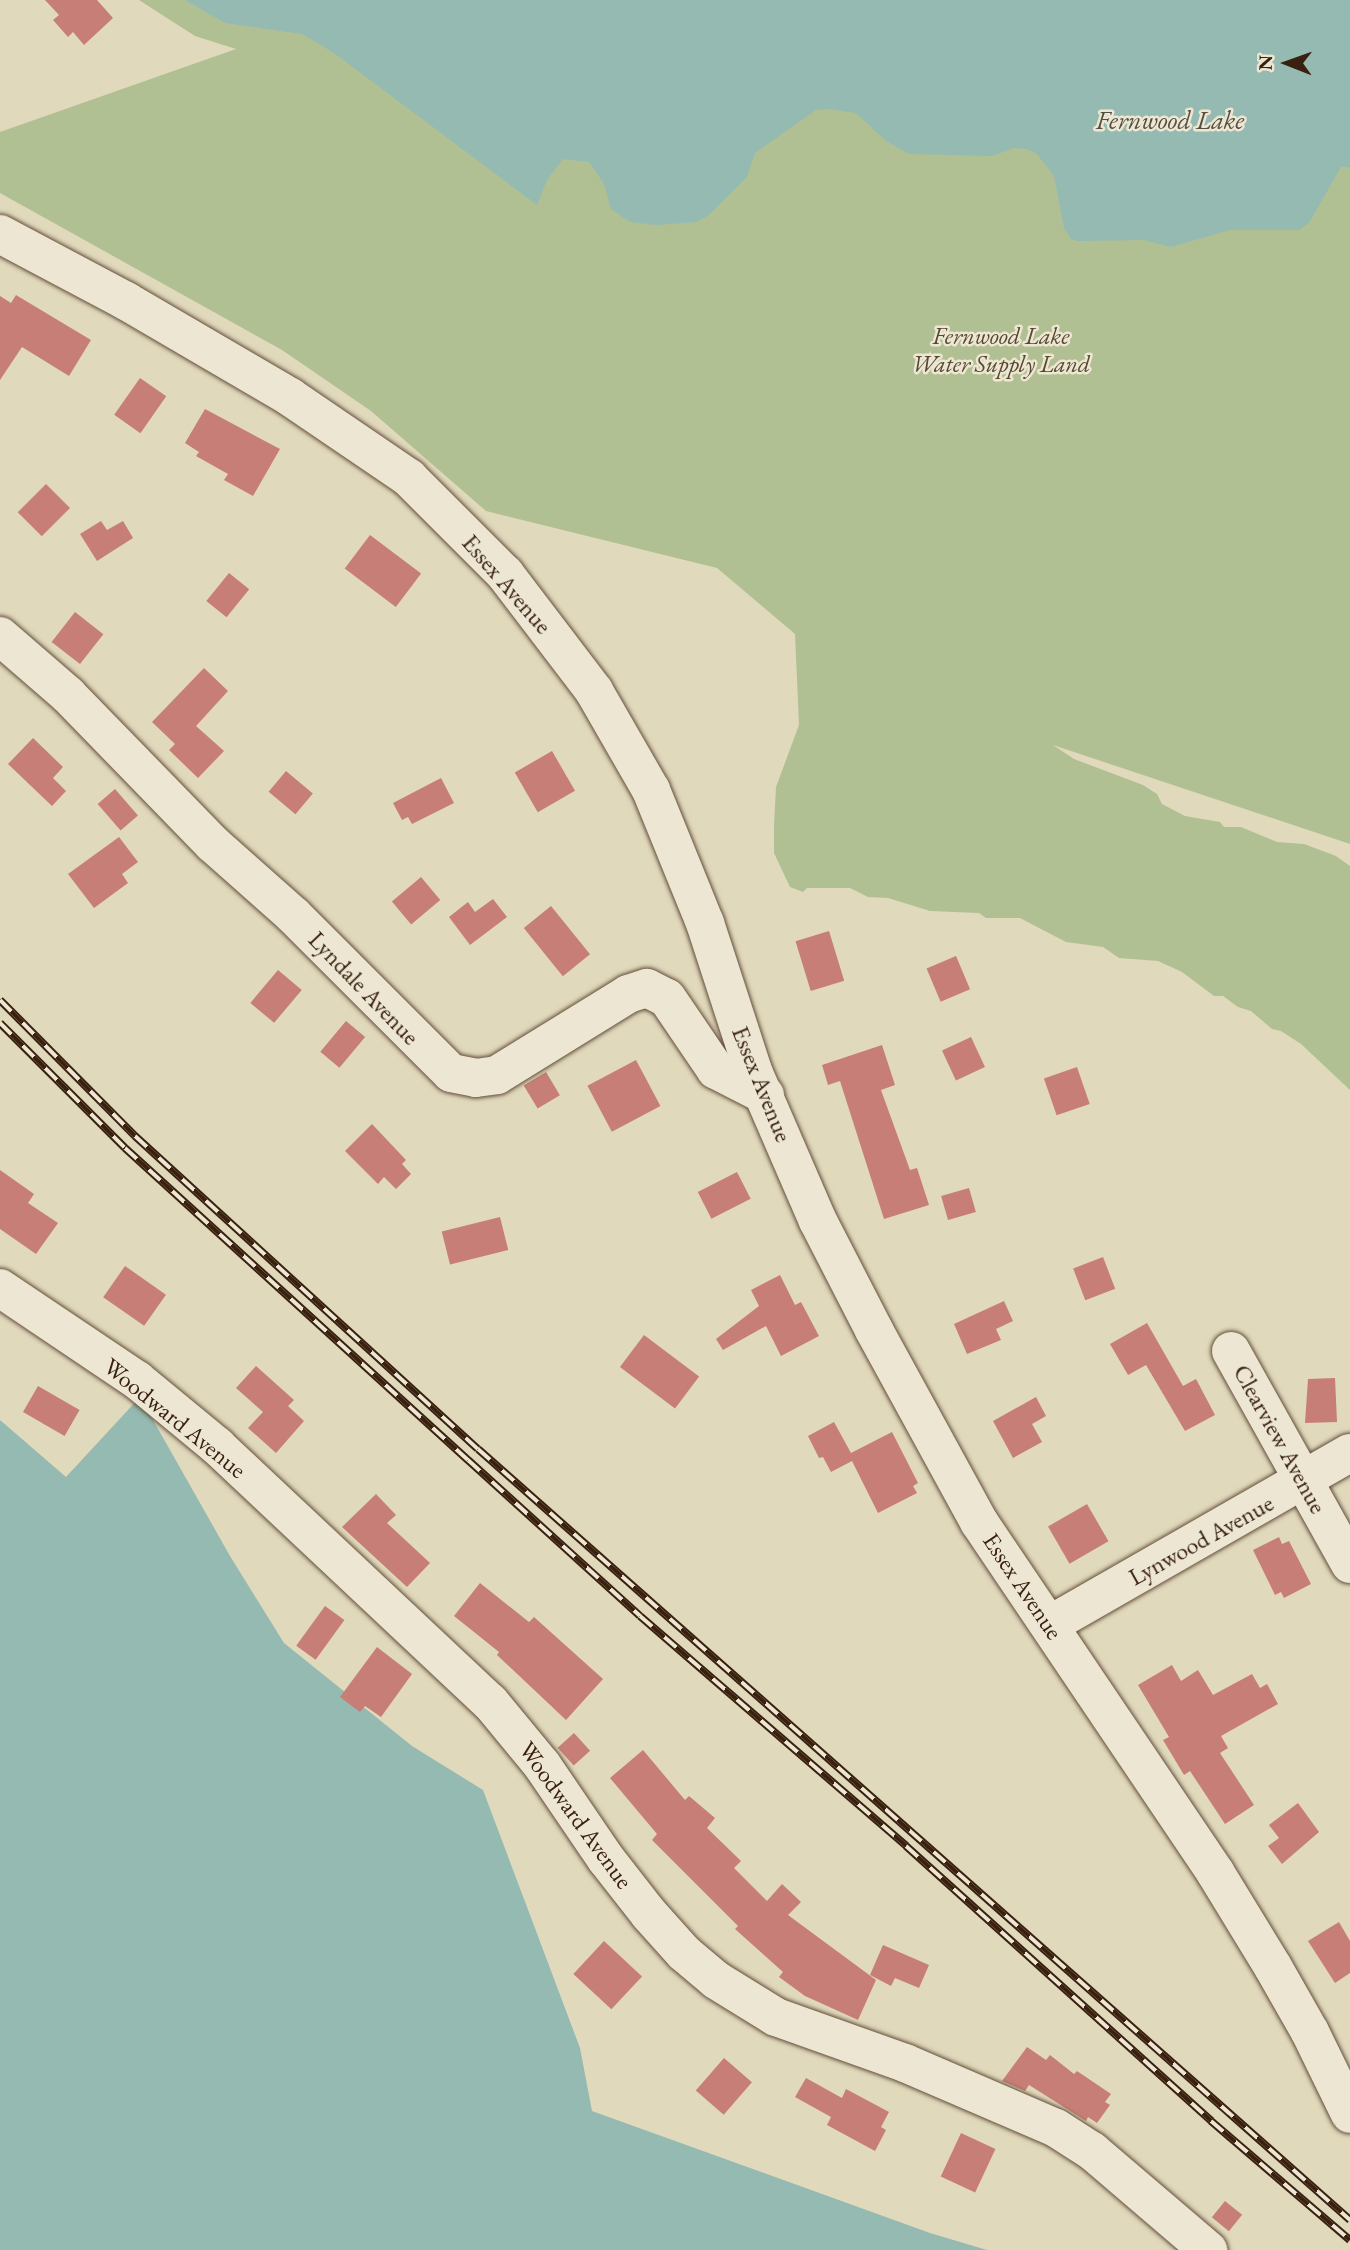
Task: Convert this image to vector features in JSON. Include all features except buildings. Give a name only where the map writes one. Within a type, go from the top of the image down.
[{"type":"street","name":"Essex Avenue","points":[[0,234],[126,301],[290,397],[409,478],[505,575],[594,691],[651,789],[705,923],[753,1071],[818,1221],[874,1330],[979,1522],[1051,1624],[1215,1872],[1310,2032],[1348,2106]]},
{"type":"street","name":"Lyndale Avenue","points":[[0,636],[68,695],[213,844],[293,915],[451,1073],[476,1078],[497,1076],[628,994],[647,988],[667,998],[716,1070],[765,1096]]},
{"type":"street","name":"Woodward Avenue","points":[[0,1289],[137,1380],[217,1446],[490,1702],[542,1765],[606,1859],[649,1914],[684,1953],[716,1980],[776,2018],[905,2063],[1056,2128],[1092,2151],[1208,2250]]},
{"type":"street","name":"Clearview Avenue","points":[[1231,1351],[1350,1564]]},
{"type":"street","name":"Lynwood Avenue","points":[[1051,1624],[1350,1453]]},
{"type":"green space","name":"Fernwood Lake Water Supply Land","points":[[139,0],[1350,0],[1350,844],[1053,745],[1074,759],[1143,785],[1157,794],[1162,804],[1185,816],[1220,822],[1224,827],[1241,827],[1277,842],[1304,844],[1336,856],[1350,866],[1350,1090],[1301,1044],[1281,1031],[1272,1029],[1251,1011],[1238,1007],[1223,996],[1214,996],[1182,972],[1158,961],[1119,958],[1103,947],[1066,942],[1020,918],[986,918],[979,913],[930,911],[888,898],[868,897],[850,888],[807,888],[803,892],[790,887],[774,853],[774,825],[776,787],[799,725],[795,634],[717,568],[486,511],[371,411],[282,350],[0,193],[0,132],[236,49],[195,36]]},
{"type":"water","name":"Fernwood Lake","points":[[185,0],[1350,0],[1350,167],[1341,167],[1309,223],[1299,230],[1230,230],[1171,247],[1144,240],[1078,241],[1071,239],[1064,228],[1054,176],[1037,154],[1027,149],[1014,148],[992,156],[909,154],[886,141],[856,113],[829,109],[816,110],[755,153],[747,177],[709,215],[697,222],[657,225],[630,222],[611,209],[604,184],[589,162],[563,159],[547,180],[537,205],[334,53],[302,34],[225,23]]},
{"type":"water","points":[[140,1397],[230,1556],[284,1643],[412,1746],[483,1790],[580,2048],[592,2111],[930,2233],[987,2250],[0,2250],[0,1420],[66,1477]]},
{"type":"railway","points":[[0,1000],[135,1136],[478,1449],[1350,2220]]},
{"type":"railway","points":[[0,1023],[125,1148],[640,1616],[906,1846],[1211,2121],[1350,2240]]}]
